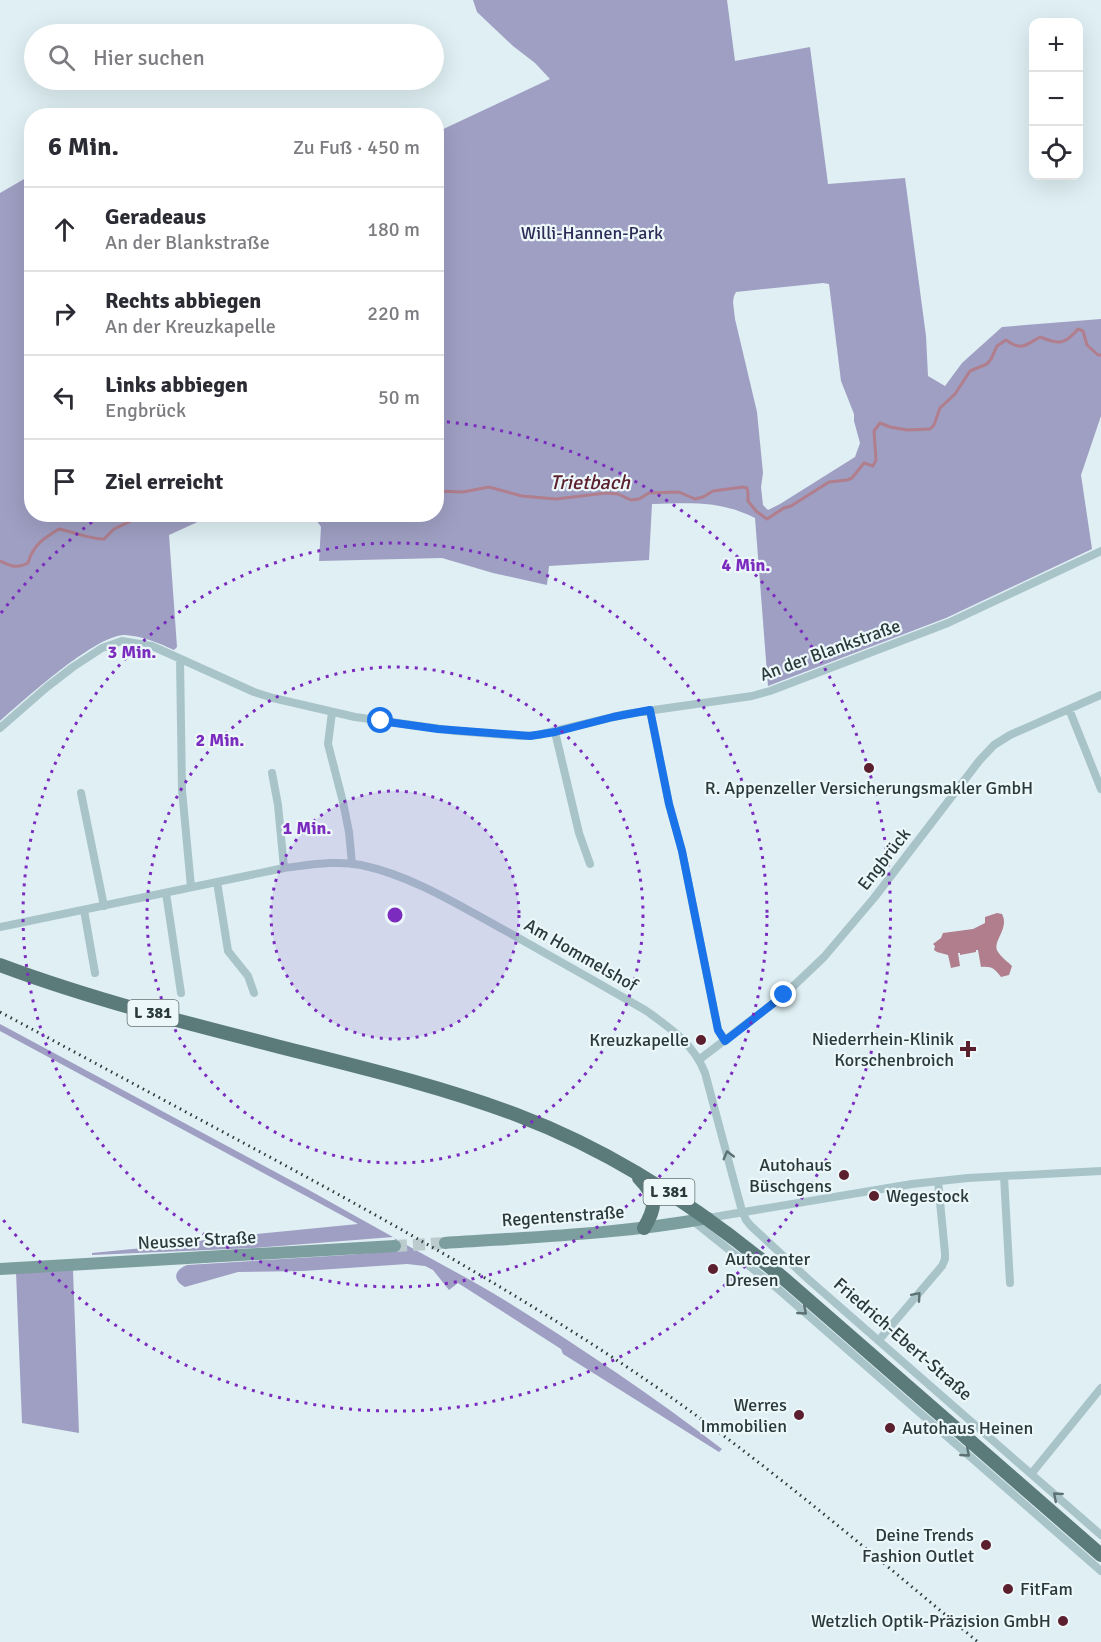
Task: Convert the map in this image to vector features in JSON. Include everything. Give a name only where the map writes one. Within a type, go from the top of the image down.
[{"type":"main road","name":"L 381","points":[[0,966],[117,1004],[453,1093],[518,1115],[605,1155],[708,1218],[783,1278],[1101,1555]]},
{"type":"main road","points":[[629,1168],[653,1199],[654,1210],[644,1228]]},
{"type":"street","name":"An der Blankstraße","points":[[0,728],[60,677],[93,654],[112,644],[127,642],[147,645],[267,697],[332,712],[456,731],[530,736],[555,732],[650,710],[752,696],[788,685],[948,623],[1101,551]]},
{"type":"street","points":[[180,658],[182,790],[191,887]]},
{"type":"street","name":"Engbrück","points":[[700,1059],[784,995],[825,957],[874,898],[988,751],[1010,735],[1101,695]]},
{"type":"street","points":[[1069,709],[1101,789]]},
{"type":"street","points":[[650,710],[669,804],[682,851],[718,1030],[725,1041]]},
{"type":"street","points":[[332,712],[328,744],[349,832],[352,864]]},
{"type":"street","points":[[555,732],[579,833],[590,864]]},
{"type":"street","points":[[272,773],[278,805],[284,868]]},
{"type":"street","points":[[81,793],[104,906]]},
{"type":"street","name":"Am Hommelshof","points":[[0,927],[284,868],[330,863],[352,864],[388,873],[438,893],[567,965],[656,1018],[686,1043],[700,1059],[710,1088],[742,1211]]},
{"type":"street","points":[[217,882],[228,951],[248,976],[254,993]]},
{"type":"street","points":[[166,893],[181,993]]},
{"type":"street","points":[[84,910],[95,973]]},
{"type":"street","name":"Regentenstraße","points":[[445,1243],[644,1228],[938,1181],[1101,1171]]},
{"type":"street","points":[[1004,1176],[1010,1283]]},
{"type":"street","points":[[879,1340],[945,1262],[938,1181]]},
{"type":"street","name":"Friedrich-Ebert-Straße","points":[[742,1211],[751,1226],[1101,1534]]},
{"type":"street","points":[[693,1221],[778,1289],[1101,1571]]},
{"type":"street","name":"Neusser Straße","points":[[0,1269],[395,1246]]},
{"type":"street","points":[[1032,1473],[1101,1388]]},
{"type":"green space","name":"Willi-Hannen-Park","points":[[473,0],[727,0],[735,61],[810,47],[828,184],[905,178],[926,336],[928,376],[945,386],[962,363],[1002,327],[1101,319],[1101,416],[1081,475],[1092,549],[946,618],[768,686],[755,518],[729,508],[705,504],[652,504],[649,560],[549,566],[547,585],[493,573],[442,558],[319,561],[321,527],[318,522],[444,522],[444,129],[550,79],[535,63],[477,12]],"holes":[[[829,284],[841,381],[854,414],[860,443],[855,457],[768,510],[763,505],[761,487],[763,473],[757,412],[735,319],[733,302],[736,292]]]},
{"type":"green space","points":[[24,179],[24,522],[198,522],[169,535],[177,647],[174,650],[156,642],[125,635],[112,638],[96,645],[60,670],[0,721],[0,193]]},
{"type":"green space","points":[[0,1024],[393,1237],[254,1248],[92,1255],[92,1253],[227,1237],[358,1224],[0,1031]]},
{"type":"green space","points":[[394,1238],[492,1293],[561,1336],[643,1391],[722,1449],[719,1452],[563,1354],[561,1349],[458,1283],[449,1290],[433,1270],[425,1266],[407,1264],[303,1271],[238,1272],[185,1287],[176,1278],[177,1272],[187,1265],[402,1250]]},
{"type":"green space","points":[[73,1270],[79,1433],[22,1423],[16,1272]]},
{"type":"shaded area","points":[[997,913],[1002,914],[1004,925],[996,948],[1012,966],[1009,975],[1001,977],[993,969],[981,967],[978,950],[960,955],[958,953],[960,966],[951,968],[948,955],[934,950],[933,944],[941,938],[943,933],[973,929],[985,923],[985,917]]},
{"type":"waterway","name":"Trietbach","points":[[444,491],[463,492],[489,487],[522,496],[556,499],[606,493],[618,494],[631,500],[639,499],[649,493],[679,492],[695,499],[713,491],[743,487],[747,488],[748,501],[767,519],[829,482],[852,478],[864,463],[873,466],[876,460],[874,431],[880,423],[907,430],[930,429],[934,425],[940,408],[955,394],[970,371],[987,364],[997,346],[1006,340],[1020,346],[1040,337],[1061,342],[1078,329],[1083,331],[1087,345],[1101,355]]},
{"type":"waterway","name":"Trietbach","points":[[0,561],[14,566],[28,563],[33,551],[40,543],[59,529],[104,539],[114,529],[129,522]]},
{"type":"tunnel","points":[[395,1246],[445,1243]]},
{"type":"railway","points":[[0,1012],[396,1227],[582,1337],[673,1399],[762,1465],[978,1642]]},
{"type":"place","name":"R. Appenzeller Versicherungsmakler GmbH","points":[[869,768]]},
{"type":"place","name":"Kreuzkapelle","points":[[701,1040]]},
{"type":"place","name":"Niederrhein-Klinik Korschenbroich","points":[[968,1049]]},
{"type":"place","name":"Autohaus Büschgens","points":[[844,1175]]},
{"type":"place","name":"Wegestock","points":[[874,1196]]},
{"type":"place","name":"Autocenter Dresen","points":[[713,1269]]},
{"type":"place","name":"Werres Immobilien","points":[[799,1415]]},
{"type":"place","name":"Autohaus Heinen","points":[[890,1428]]},
{"type":"place","name":"Deine Trends Fashion Outlet","points":[[986,1545]]},
{"type":"place","name":"FitFam","points":[[1008,1589]]},
{"type":"place","name":"Wetzlich Optik-Präzision GmbH","points":[[1063,1621]]},
{"type":"route","points":[[381,721],[438,729],[530,736],[650,710],[669,804],[682,851],[718,1030],[725,1041],[784,995]]}]
